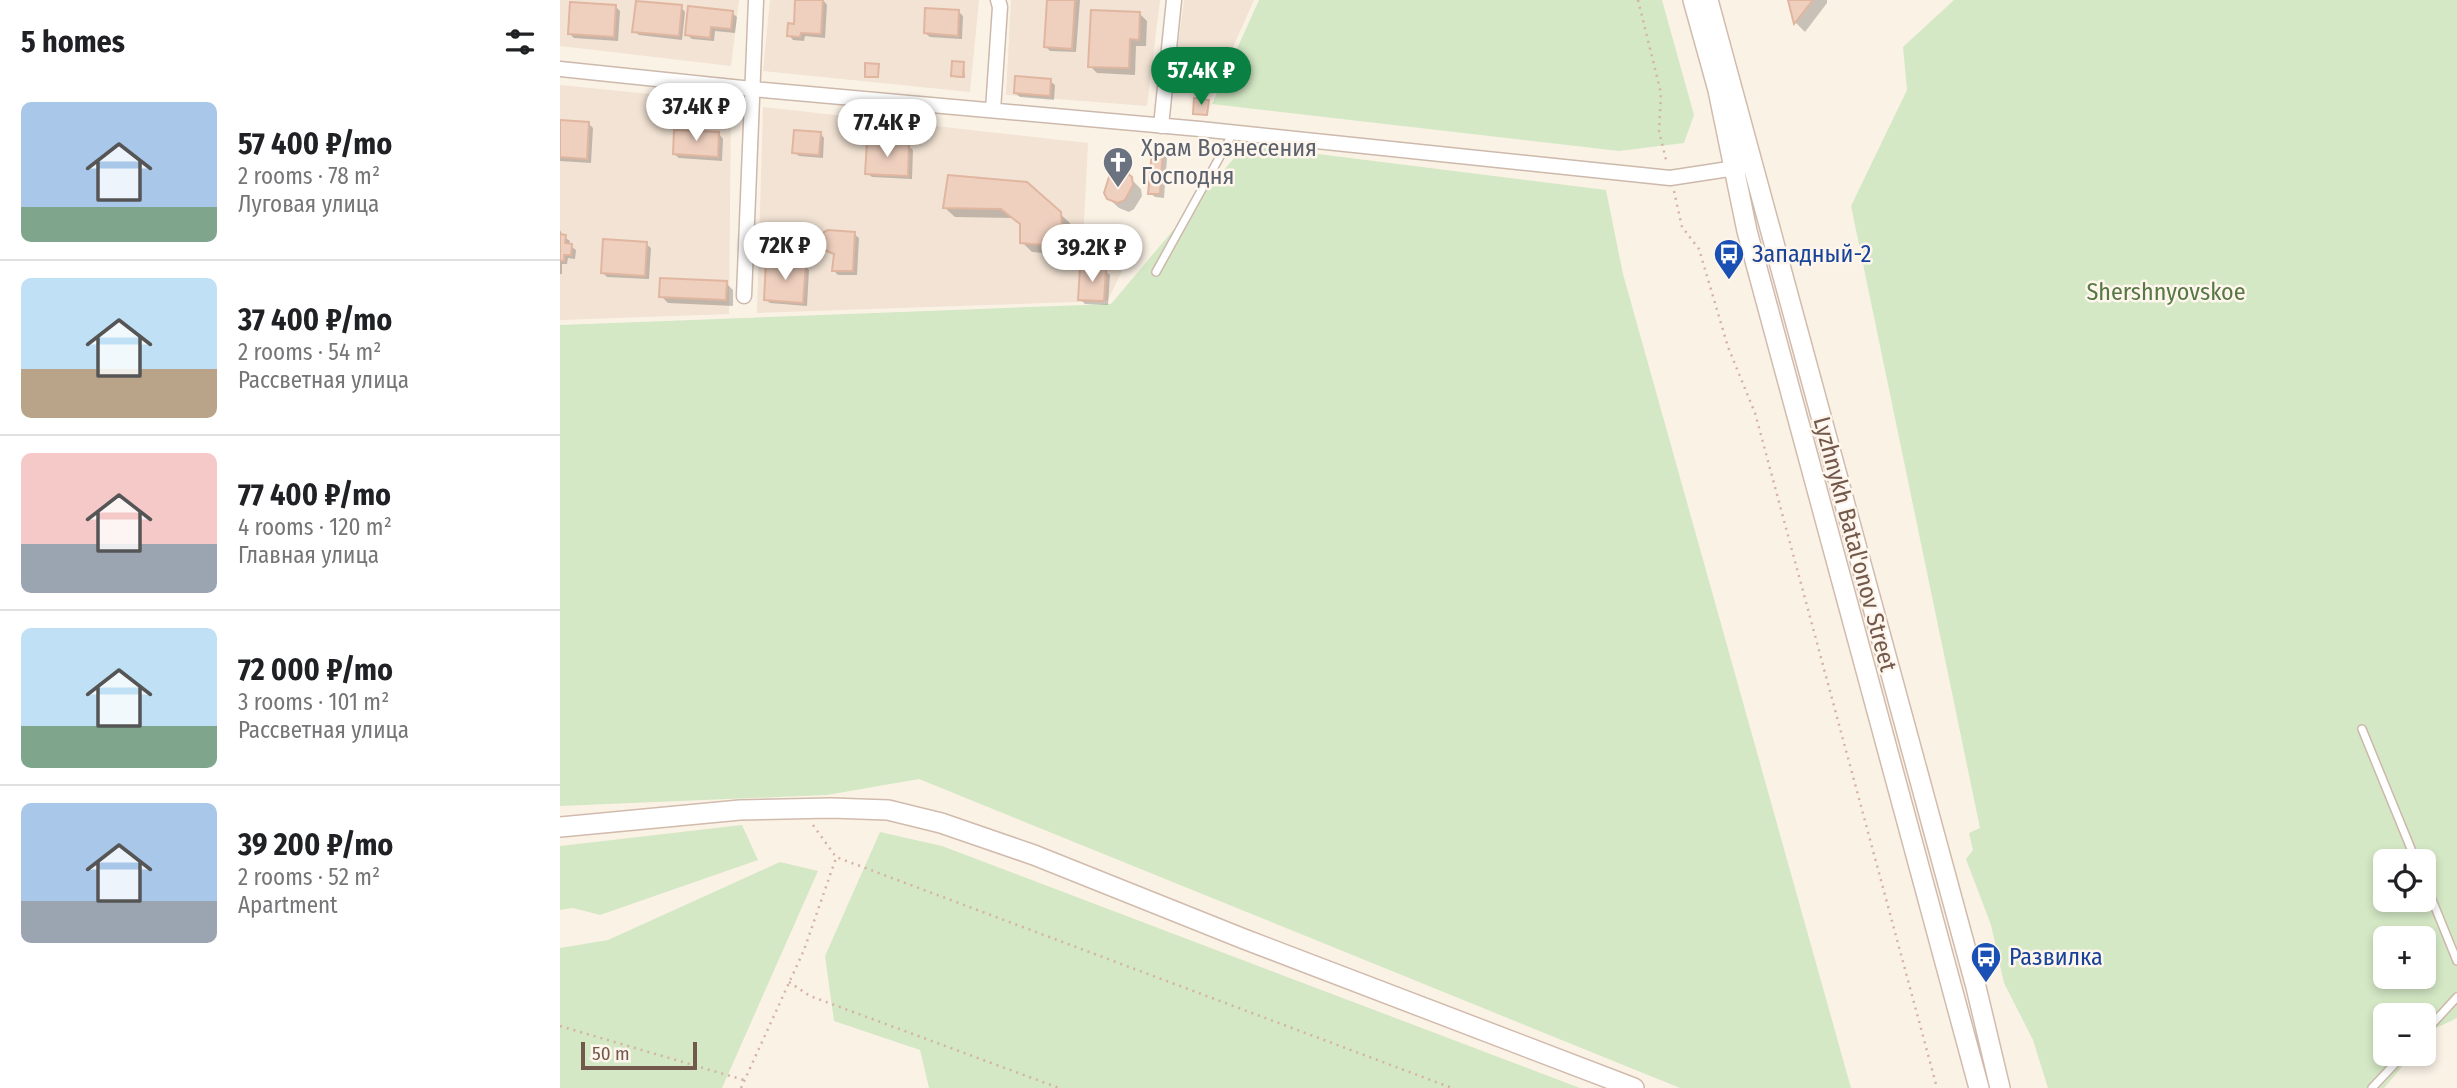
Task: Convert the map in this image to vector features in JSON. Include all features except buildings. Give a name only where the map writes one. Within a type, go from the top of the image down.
[{"type":"main road","name":"Lyzhnykh Batal'onov Street","points":[[1693,0],[1718,90],[1744,167],[1976,987],[2000,1088]]},
{"type":"main road","name":"Lyzhnykh Batal'onov Street","points":[[1708,0],[1744,167],[1747,231],[1979,1088]]},
{"type":"main road","points":[[560,827],[740,810],[888,810],[968,832],[1034,855],[1244,939],[1634,1088]]},
{"type":"street","points":[[744,296],[756,0]]},
{"type":"street","points":[[993,110],[1000,7],[998,0]]},
{"type":"street","points":[[1161,126],[1174,0]]},
{"type":"street","points":[[560,69],[1670,178],[1744,167]]},
{"type":"lane","points":[[1156,272],[1233,133]]},
{"type":"lane","points":[[2362,729],[2411,849]]},
{"type":"lane","points":[[2436,909],[2457,961]]},
{"type":"lane","points":[[2436,1019],[2457,996]]},
{"type":"lane","points":[[2372,1088],[2393,1066]]},
{"type":"path","points":[[1638,0],[1661,93]]},
{"type":"path","points":[[1699,249],[1728,347],[1755,413],[1937,1088]]},
{"type":"path","points":[[807,809],[815,830],[836,858],[1452,1088]]},
{"type":"path","points":[[741,1088],[804,950],[836,858]]},
{"type":"path","points":[[789,982],[810,996],[1059,1088]]},
{"type":"path","points":[[560,1026],[744,1080]]},
{"type":"shaded area","points":[[560,0],[739,0],[731,66],[560,46]]},
{"type":"shaded area","points":[[770,0],[979,0],[970,92],[763,71]]},
{"type":"shaded area","points":[[1011,0],[1160,0],[1147,106],[1006,95]]},
{"type":"shaded area","points":[[1184,0],[1254,0],[1212,94],[1172,92]]},
{"type":"shaded area","points":[[560,85],[731,102],[729,314],[560,320]]},
{"type":"shaded area","points":[[763,107],[1088,143],[1083,239],[1135,244],[1108,300],[1104,301],[757,313]]},
{"type":"green space","points":[[1259,0],[1662,0],[1694,115],[1684,143],[1619,151],[1212,104]]},
{"type":"green space","name":"Shershnyovskoe","points":[[1954,0],[2457,0],[2457,1018],[2436,1028],[2436,1003],[2373,1003],[2373,1066],[2403,1066],[2384,1088],[2048,1088],[2033,1040],[2004,983],[1991,925],[1966,859],[1973,850],[1969,833],[1980,828],[1851,206],[1907,90],[1903,47]]},
{"type":"green space","points":[[1245,145],[1606,190],[1623,274],[1851,1088],[1680,1088],[919,779],[827,795],[560,806],[560,325],[1111,304]]},
{"type":"green space","points":[[742,825],[758,860],[600,915],[573,908],[560,910],[560,846]]},
{"type":"green space","points":[[880,832],[942,846],[1580,1088],[929,1088],[920,1050],[834,1021],[825,956]]},
{"type":"green space","points":[[780,862],[818,871],[722,1088],[560,1088],[560,948],[608,940]]},
{"type":"place","name":"Храм Вознесения Господня","points":[[1118,189]]},
{"type":"place","name":"Западный-2","points":[[1729,281]]},
{"type":"place","name":"Развилка","points":[[1986,984]]}]
